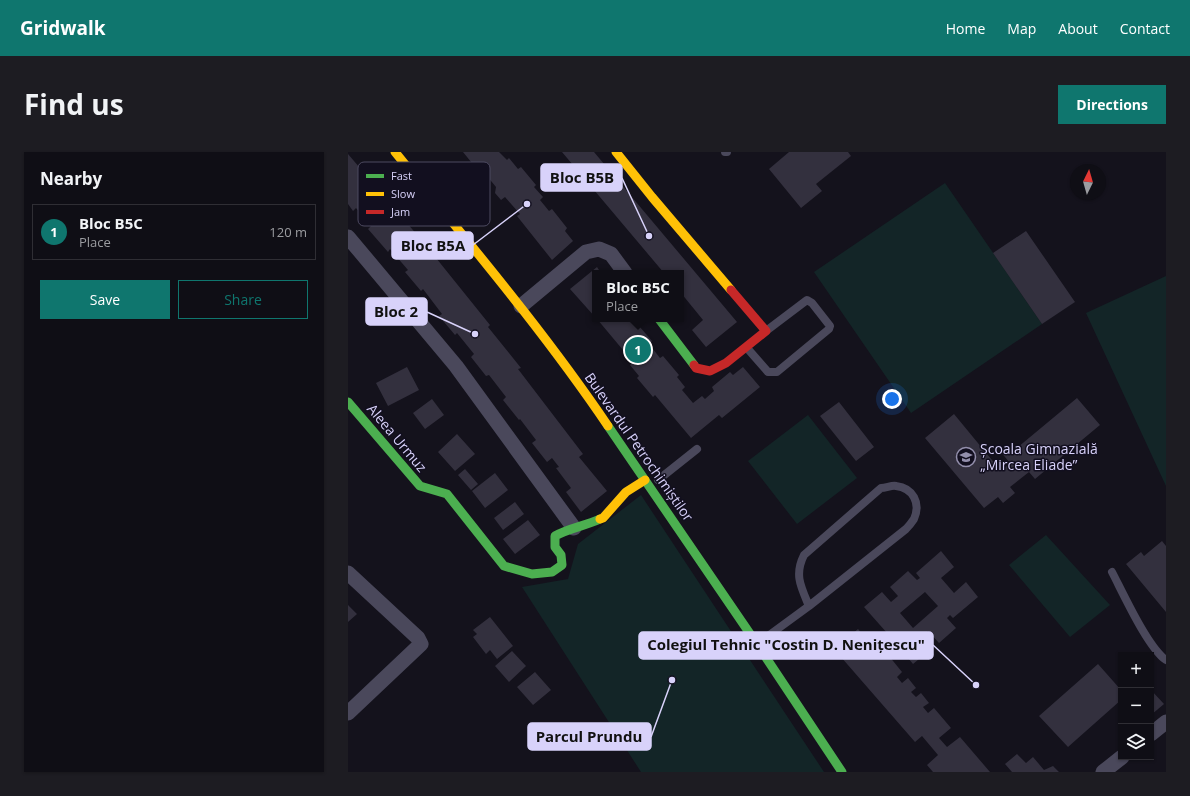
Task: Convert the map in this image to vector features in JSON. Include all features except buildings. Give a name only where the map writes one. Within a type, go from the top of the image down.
[{"type":"street","name":"Bulevardul Petrochimiștilor","points":[[395,152],[403,162]]},
{"type":"street","points":[[616,152],[652,197],[766,331],[726,363],[710,371],[696,368],[661,322]]},
{"type":"street","name":"Bulevardul Petrochimiștilor","points":[[456,226],[521,306],[588,396],[757,644],[842,772]]},
{"type":"street","points":[[348,237],[456,366],[574,528]]},
{"type":"street","points":[[521,306],[586,252],[599,249],[611,254],[622,270]]},
{"type":"street","name":"Aleea Urmuz","points":[[348,402],[420,486],[447,494],[504,566],[532,574],[552,572],[562,565],[561,555],[555,547],[555,536],[564,530],[590,524],[603,518],[626,492],[644,480]]},
{"type":"street","points":[[348,573],[418,638],[421,644],[348,712]]},
{"type":"street","points":[[1154,732],[1166,722]]},
{"type":"street","points":[[1103,772],[1118,760]]},
{"type":"lane","points":[[746,347],[768,372],[777,372],[829,329],[830,326],[812,303],[807,300],[766,331]]},
{"type":"lane","points":[[658,480],[697,449]]},
{"type":"lane","points":[[757,644],[810,606],[906,529],[914,520],[916,510],[916,501],[908,489],[895,486],[881,488],[804,555],[800,564],[800,586],[810,606]]},
{"type":"lane","points":[[1112,572],[1148,639],[1166,660]]},
{"type":"shaded area","points":[[945,183],[1042,324],[911,413],[814,272]]},
{"type":"shaded area","points":[[1166,276],[1166,486],[1086,313]]},
{"type":"shaded area","points":[[808,415],[857,478],[797,524],[748,461]]},
{"type":"shaded area","points":[[641,495],[824,772],[641,772],[522,587],[568,579],[578,544]]},
{"type":"shaded area","points":[[1046,535],[1110,605],[1070,637],[1009,565]]},
{"type":"traffic: fast","points":[[661,322],[694,365]]},
{"type":"traffic: fast","points":[[348,402],[420,486],[447,494],[504,566],[532,574],[552,572],[562,565],[561,555],[555,547],[555,536],[600,519]]},
{"type":"traffic: fast","points":[[608,426],[757,644],[842,772]]},
{"type":"traffic: slow","points":[[395,152],[403,162]]},
{"type":"traffic: slow","points":[[616,152],[731,290]]},
{"type":"traffic: slow","points":[[455,226],[558,355],[608,426]]},
{"type":"traffic: slow","points":[[600,519],[603,518],[626,492],[645,480]]},
{"type":"traffic: jam","points":[[694,365],[696,368],[710,371],[726,363],[766,331],[731,290]]},
{"type":"place","name":"Bloc B5A","points":[[527,204]]},
{"type":"place","name":"Bloc B5B","points":[[649,236]]},
{"type":"place","name":"Bloc 2","points":[[475,334]]},
{"type":"place","name":"Bloc B5C","points":[[638,350]]},
{"type":"place","name":"Școala Gimnazială „Mircea Eliade”","points":[[966,457]]},
{"type":"place","name":"Parcul Prundu","points":[[672,680]]},
{"type":"place","name":"Colegiul Tehnic \"Costin D. Nenițescu\"","points":[[976,685]]}]
